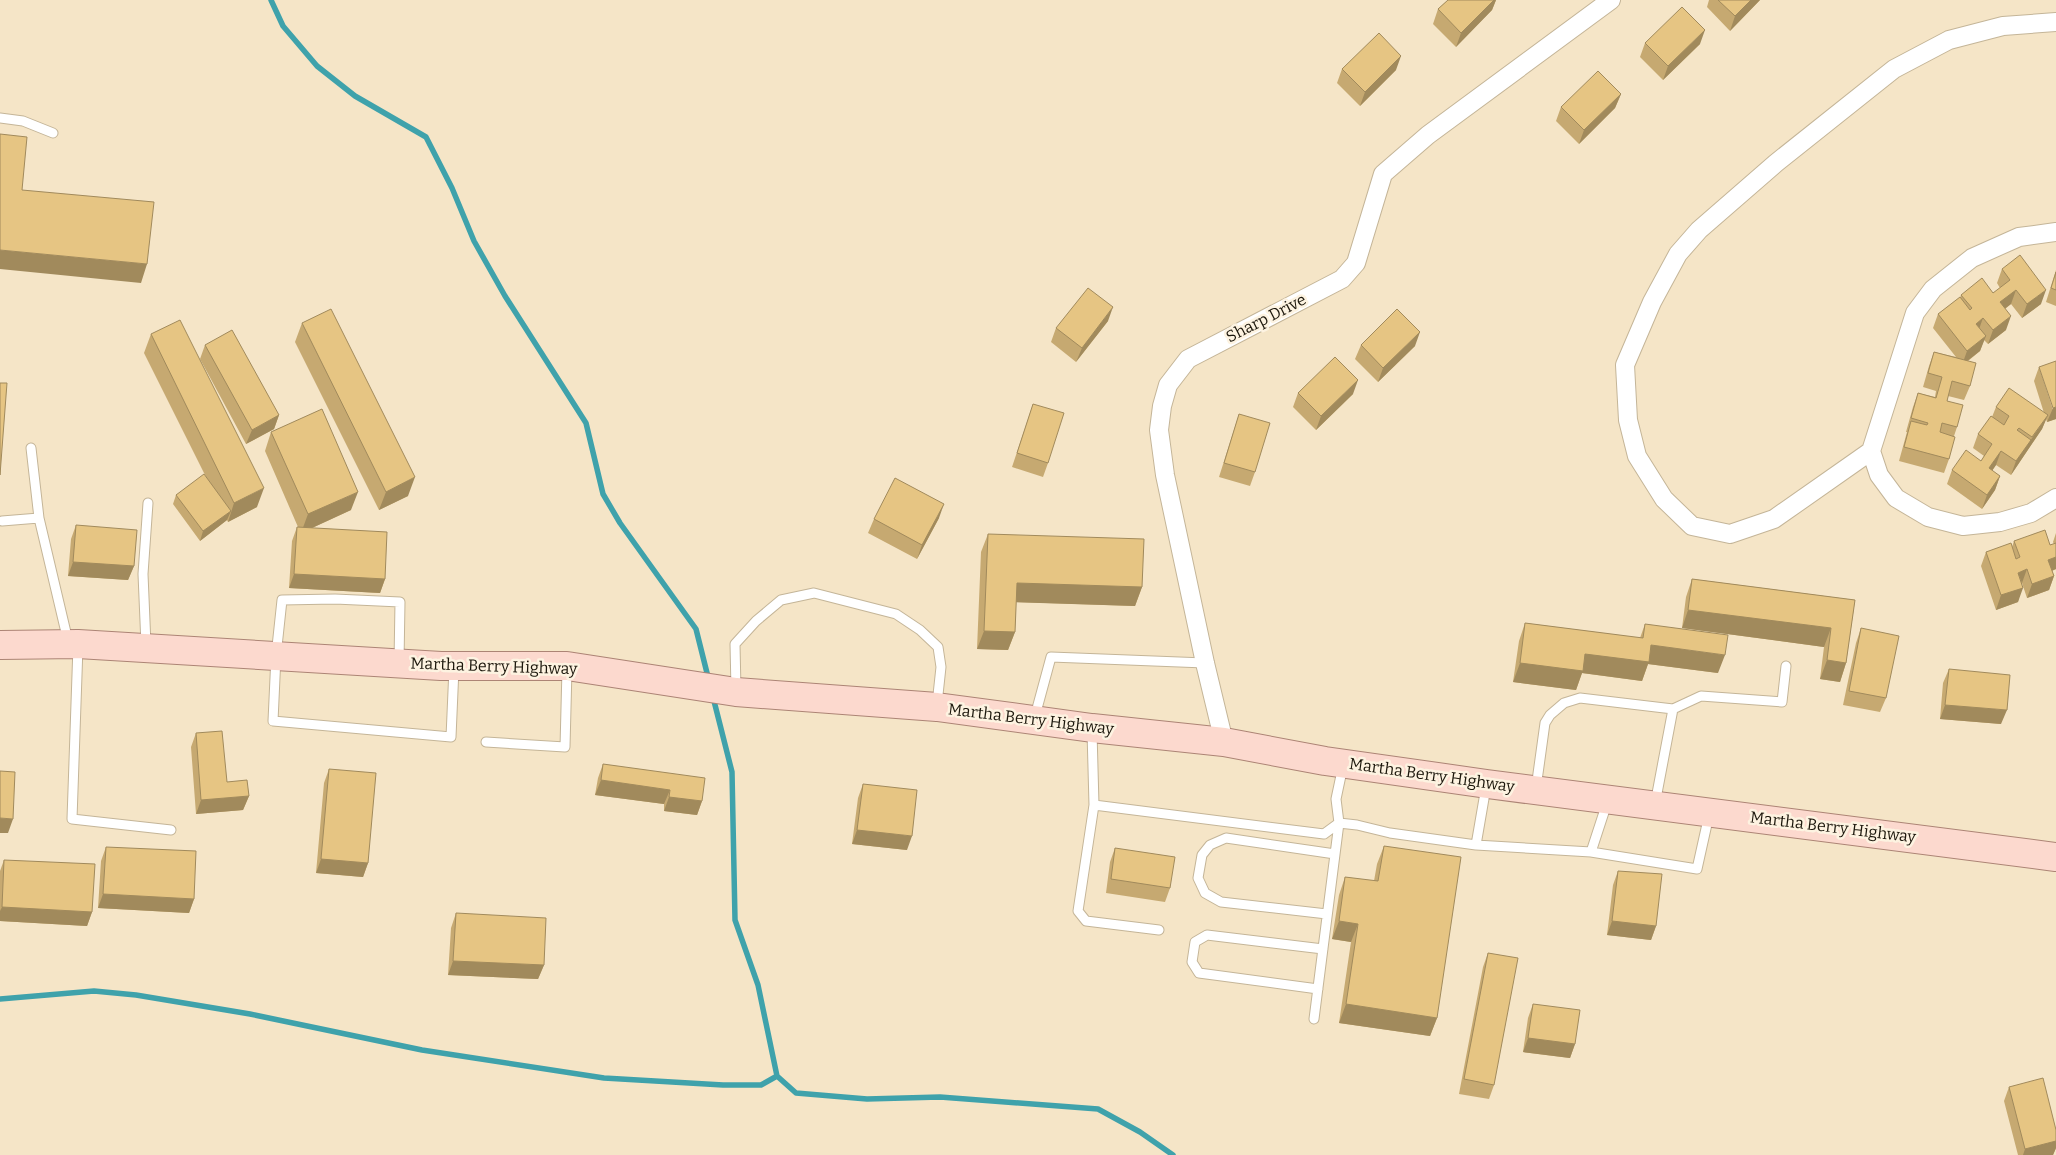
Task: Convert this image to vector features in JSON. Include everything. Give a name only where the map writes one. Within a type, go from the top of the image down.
[{"type":"main road","name":"Martha Berry Highway","points":[[0,645],[73,644],[454,666],[567,666],[736,692],[937,707],[1092,728],[1224,742],[1344,763],[1487,784],[1710,811],[2056,857]]},
{"type":"street","name":"Sharp Drive","points":[[1224,742],[1205,663],[1165,475],[1159,430],[1162,406],[1168,385],[1188,359],[1342,280],[1356,262],[1383,174],[1428,135],[1611,0]]},
{"type":"street","points":[[2056,22],[2003,26],[1949,40],[1894,69],[1776,163],[1699,230],[1678,254],[1652,302],[1625,366],[1628,420],[1637,456],[1664,499],[1692,526],[1730,534],[1774,519],[1871,451],[1915,313],[1933,289],[1972,258],[2019,237],[2056,232]]},
{"type":"street","points":[[1871,451],[1880,475],[1896,498],[1928,517],[1963,526],[2000,522],[2031,513],[2056,498]]},
{"type":"lane","points":[[0,118],[23,121],[53,134]]},
{"type":"lane","points":[[32,448],[39,518],[73,644],[72,819],[171,830]]},
{"type":"lane","points":[[146,648],[143,574],[148,503]]},
{"type":"lane","points":[[2,522],[39,518]]},
{"type":"lane","points":[[736,692],[735,644],[756,621],[781,600],[814,593],[896,614],[920,630],[938,648],[942,666],[937,707]]},
{"type":"lane","points":[[399,663],[400,602],[335,599],[282,600],[276,656],[274,721],[451,737],[454,666]]},
{"type":"lane","points":[[1035,719],[1051,657],[1205,663]]},
{"type":"lane","points":[[486,742],[565,747],[567,666]]},
{"type":"lane","points":[[1536,789],[1545,723],[1550,715],[1564,703],[1580,698],[1673,709],[1701,696],[1782,702],[1786,666]]},
{"type":"lane","points":[[1655,804],[1673,709]]},
{"type":"lane","points":[[1092,728],[1094,805],[1078,910],[1086,921],[1159,930]]},
{"type":"lane","points":[[1314,1019],[1339,823],[1336,799],[1344,763]]},
{"type":"lane","points":[[1476,846],[1487,784]]},
{"type":"lane","points":[[1591,852],[1608,798]]},
{"type":"lane","points":[[1094,805],[1324,834],[1339,823],[1476,846],[1591,852],[1697,869],[1710,811]]},
{"type":"lane","points":[[1327,914],[1221,902],[1205,893],[1198,878],[1202,855],[1210,845],[1226,838],[1335,854]]},
{"type":"lane","points":[[1318,989],[1199,973],[1192,962],[1195,942],[1207,935],[1322,949]]},
{"type":"building","points":[[1448,0],[1494,0],[1461,33],[1438,9]]},
{"type":"building","points":[[1718,0],[1751,0],[1735,16]]},
{"type":"building","points":[[1682,7],[1705,30],[1668,66],[1645,43]]},
{"type":"building","points":[[1379,33],[1401,56],[1365,92],[1342,69]]},
{"type":"building","points":[[1598,71],[1621,94],[1584,130],[1561,107]]},
{"type":"building","points":[[0,134],[27,137],[22,190],[154,202],[147,264],[0,250]]},
{"type":"building","points":[[2020,255],[2046,290],[2027,304],[2016,290],[2000,302],[2011,316],[1993,330],[1983,318],[1976,324],[1986,336],[1967,351],[1938,314],[1960,297],[1970,310],[1972,308],[1961,295],[1982,278],[1993,293],[2010,280],[2002,269]]},
{"type":"building","points":[[2056,272],[2056,290],[2051,288]]},
{"type":"building","points":[[1088,288],[1113,307],[1082,348],[1056,328]]},
{"type":"building","points":[[331,309],[415,477],[386,492],[302,323]]},
{"type":"building","points":[[1397,309],[1420,332],[1383,368],[1361,345]]},
{"type":"building","points":[[180,320],[264,488],[234,503],[151,334]]},
{"type":"building","points":[[232,330],[279,415],[252,430],[205,345]]},
{"type":"building","points":[[1934,352],[1976,363],[1970,386],[1952,381],[1947,401],[1963,405],[1957,427],[1942,423],[1940,432],[1955,437],[1949,459],[1904,447],[1911,421],[1927,425],[1928,423],[1911,418],[1918,393],[1936,398],[1942,377],[1928,373]]},
{"type":"building","points":[[1335,357],[1358,380],[1321,416],[1298,393]]},
{"type":"building","points":[[2056,361],[2056,407],[2053,408],[2039,367]]},
{"type":"building","points":[[0,383],[7,383],[0,475]]},
{"type":"building","points":[[2009,388],[2048,415],[2032,437],[2019,428],[2017,430],[2031,440],[2016,461],[2001,451],[1989,468],[2000,476],[1987,495],[1952,470],[1966,450],[1981,461],[1992,444],[1978,434],[1991,416],[2004,425],[2009,416],[1996,407]]},
{"type":"building","points":[[1033,404],[1064,413],[1048,463],[1017,453]]},
{"type":"building","points":[[322,409],[358,492],[308,514],[271,432]]},
{"type":"building","points":[[1239,414],[1270,423],[1255,472],[1224,463]]},
{"type":"building","points":[[204,474],[231,511],[203,531],[176,495]]},
{"type":"building","points":[[895,478],[944,504],[922,545],[874,519]]},
{"type":"building","points":[[76,525],[137,530],[134,566],[73,562]]},
{"type":"building","points":[[297,527],[387,532],[385,579],[294,574]]},
{"type":"building","points":[[2045,530],[2050,545],[2056,543],[2056,557],[2048,560],[2054,576],[2032,584],[2027,569],[2018,573],[2023,588],[2001,595],[1986,552],[2011,543],[2016,559],[2020,557],[2014,541]]},
{"type":"building","points":[[988,534],[1144,539],[1142,587],[1017,583],[1015,632],[984,631]]},
{"type":"building","points":[[1692,579],[1855,600],[1846,663],[1827,660],[1831,628],[1688,610]]},
{"type":"building","points":[[1525,623],[1643,638],[1645,624],[1728,635],[1725,655],[1651,645],[1649,662],[1585,654],[1583,671],[1520,663]]},
{"type":"building","points":[[1861,628],[1899,636],[1886,698],[1849,691]]},
{"type":"building","points":[[1949,669],[2010,675],[2007,710],[1945,705]]},
{"type":"building","points":[[222,731],[227,782],[247,780],[249,796],[201,800],[196,733]]},
{"type":"building","points":[[603,764],[705,778],[702,801],[669,797],[670,790],[601,780]]},
{"type":"building","points":[[329,769],[376,773],[368,863],[321,859]]},
{"type":"building","points":[[0,771],[15,772],[13,819],[0,818]]},
{"type":"building","points":[[863,784],[917,790],[912,836],[857,830]]},
{"type":"building","points":[[1384,846],[1461,857],[1437,1018],[1346,1004],[1358,924],[1339,921],[1345,877],[1378,881]]},
{"type":"building","points":[[106,847],[196,851],[194,899],[103,894]]},
{"type":"building","points":[[1115,848],[1175,857],[1170,888],[1111,879]]},
{"type":"building","points":[[4,860],[95,864],[92,912],[2,907]]},
{"type":"building","points":[[1618,871],[1662,874],[1656,926],[1612,921]]},
{"type":"building","points":[[456,913],[546,918],[544,965],[453,961]]},
{"type":"building","points":[[1488,953],[1518,958],[1494,1085],[1464,1079]]},
{"type":"building","points":[[1533,1004],[1580,1010],[1575,1044],[1528,1038]]},
{"type":"building","points":[[2043,1078],[2056,1130],[2056,1141],[2025,1149],[2009,1087]]},
{"type":"waterway","points":[[271,0],[283,26],[317,66],[355,96],[426,137],[452,188],[474,241],[505,296],[586,423],[603,494],[620,523],[696,629],[709,681]]},
{"type":"waterway","points":[[713,697],[732,772],[735,920],[758,985],[777,1076],[796,1093],[867,1099],[940,1097],[1098,1109],[1140,1132],[1173,1155]]},
{"type":"waterway","points":[[0,999],[94,991],[136,995],[250,1014],[422,1050],[604,1078],[723,1085],[761,1085],[777,1076]]}]
